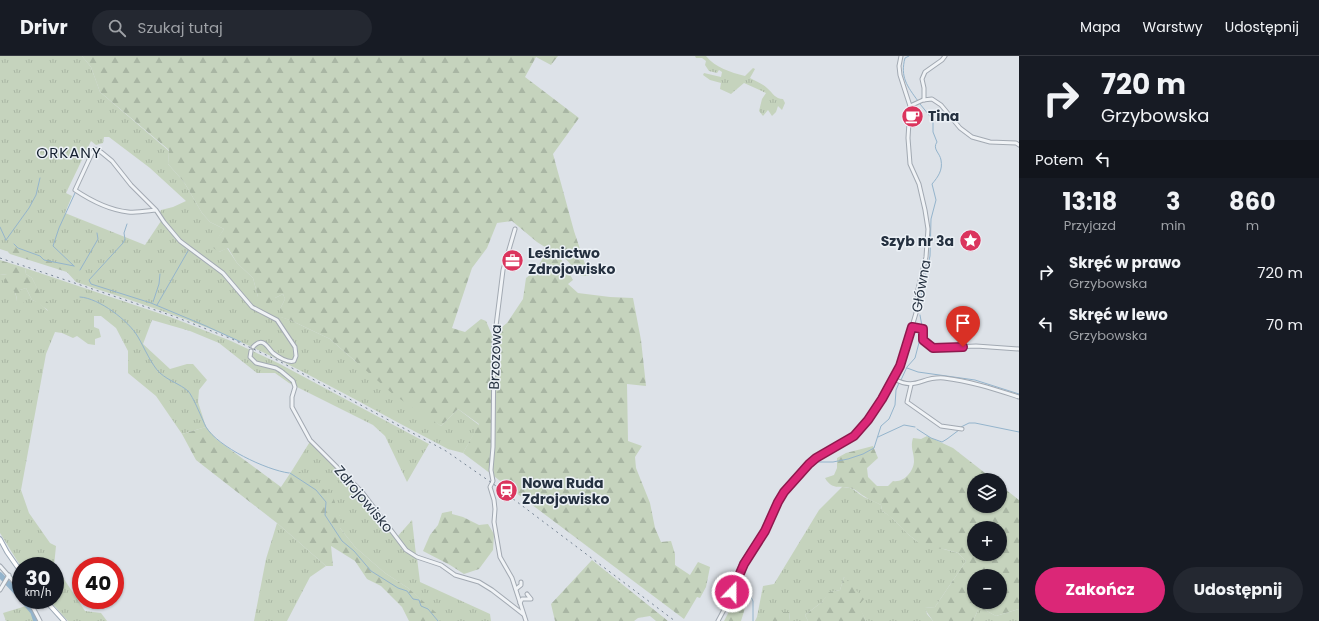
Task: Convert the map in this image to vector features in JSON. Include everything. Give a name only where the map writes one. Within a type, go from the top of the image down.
[{"type":"main road","points":[[0,539],[12,559]]},
{"type":"main road","points":[[53,609],[64,621]]},
{"type":"street","name":"Główna","points":[[718,621],[749,555],[765,531],[781,496],[799,474],[816,458],[854,436],[868,420],[895,380],[902,364],[918,307],[919,285],[926,257],[928,229],[920,188],[909,160],[908,138],[910,106],[900,75],[899,66],[901,56]]},
{"type":"street","points":[[922,101],[924,88],[922,79],[925,72],[942,60],[944,56]]},
{"type":"street","points":[[910,106],[932,99],[941,105],[960,128],[972,137],[990,142],[1016,143],[1019,145]]},
{"type":"street","points":[[156,210],[129,212],[122,211],[103,205],[75,190],[94,149],[101,152],[112,161],[131,185],[156,210],[180,241],[223,273],[252,307],[277,320],[295,347],[296,356],[294,361],[288,362],[274,354],[268,346],[263,343],[257,344],[253,347]]},
{"type":"street","name":"Brzozowa","points":[[490,487],[493,481],[491,470],[493,447],[494,337],[503,270],[515,229]]},
{"type":"street","points":[[912,327],[921,329],[923,340],[933,348],[976,346],[1008,347],[1019,349]]},
{"type":"street","name":"Zdrojowisko","points":[[251,351],[250,357],[256,363],[276,368],[293,381],[295,387],[292,397],[292,407],[310,440],[362,492],[406,550],[417,557],[441,565],[455,575],[479,582],[523,614]]},
{"type":"street","points":[[895,380],[902,384],[911,385],[925,380],[943,378],[976,384],[1019,397]]},
{"type":"street","points":[[911,385],[907,402],[941,426],[961,428]]},
{"type":"street","name":"Zdrojowisko","points":[[490,487],[494,500],[494,522],[500,557],[512,578],[526,621]]},
{"type":"street","points":[[0,566],[12,580]]},
{"type":"street","points":[[0,590],[9,576]]},
{"type":"street","points":[[516,589],[521,585],[521,582]]},
{"type":"street","points":[[520,603],[522,599],[531,599],[527,594]]},
{"type":"street","points":[[34,609],[40,621]]},
{"type":"green space","points":[[0,56],[82,56],[91,67],[100,92],[169,151],[168,164],[184,182],[202,213],[210,222],[224,229],[217,240],[219,252],[227,248],[237,263],[253,278],[258,297],[275,298],[283,294],[285,299],[280,309],[281,317],[330,339],[355,361],[441,426],[458,409],[479,425],[463,453],[448,449],[302,371],[230,337],[165,312],[76,282],[65,270],[0,249]],"holes":[[[104,137],[109,137],[150,168],[186,201],[173,207],[161,210],[160,213],[163,218],[145,245],[65,213],[72,196],[66,193],[91,141],[96,145],[103,143]]]},
{"type":"green space","points":[[82,56],[558,56],[551,65],[536,57],[525,77],[579,118],[553,154],[574,231],[589,276],[581,276],[564,257],[561,259],[573,280],[568,284],[578,293],[633,298],[641,340],[646,386],[627,384],[628,441],[642,446],[635,457],[636,468],[650,503],[655,528],[661,542],[671,541],[675,554],[675,565],[690,575],[698,562],[710,567],[706,587],[700,598],[697,597],[684,619],[463,453],[479,424],[458,409],[441,426],[394,395],[330,339],[290,320],[280,317],[280,309],[285,299],[283,294],[268,304],[258,297],[253,278],[237,263],[228,248],[219,252],[212,247],[211,240],[217,239],[224,229],[210,222],[202,213],[184,182],[168,164],[169,150],[100,92],[91,67]],"holes":[[[512,221],[537,242],[548,249],[536,270],[526,278],[523,299],[507,323],[492,335],[486,321],[481,319],[465,332],[452,328],[472,268],[487,248],[497,223]]]},
{"type":"green space","points":[[695,56],[706,56],[719,67],[745,76],[753,68],[755,69],[750,78],[761,84],[776,97],[783,99],[785,103],[782,110],[778,106],[776,112],[772,116],[768,110],[763,116],[759,111],[762,99],[766,93],[744,83],[731,94],[720,89],[721,83],[710,80],[703,75],[704,73],[721,77],[722,72],[719,70],[717,73],[709,71],[705,65],[706,61],[702,58],[696,58]]},
{"type":"green space","points":[[14,241],[41,254],[54,263],[73,269],[74,272],[70,273],[10,254],[8,252]]},
{"type":"green space","points":[[0,260],[25,268],[26,274],[32,278],[42,297],[54,308],[53,311],[48,310],[32,300],[26,288],[20,290],[24,299],[24,306],[17,301],[14,291],[5,286],[4,281],[7,275],[0,274]]},
{"type":"green space","points":[[25,268],[173,318],[231,341],[278,363],[429,444],[407,482],[385,436],[373,425],[289,383],[275,373],[257,373],[219,343],[190,331],[152,320],[143,344],[170,369],[187,364],[193,364],[207,380],[199,390],[198,402],[206,427],[182,434],[156,396],[128,373],[128,351],[116,328],[101,316],[94,316],[94,327],[99,329],[101,337],[95,339],[95,345],[88,344],[77,336],[73,338],[62,333],[55,332],[46,354],[21,490],[29,513],[50,543],[56,546],[55,557],[15,557],[0,533],[0,274],[7,275],[17,301],[20,290],[26,288],[32,300],[38,302],[48,311],[32,278],[26,274]]},
{"type":"green space","points":[[206,427],[216,439],[281,487],[293,469],[306,475],[333,497],[340,516],[340,528],[355,547],[385,573],[408,588],[441,617],[439,621],[409,621],[402,607],[381,586],[367,579],[355,561],[331,546],[333,566],[326,566],[277,523],[196,460],[182,434]]},
{"type":"green space","points":[[927,436],[953,448],[985,473],[967,473],[967,513],[1007,513],[1007,491],[1019,500],[1019,609],[996,616],[985,610],[978,610],[973,621],[933,621],[924,608],[935,607],[966,561],[958,553],[944,549],[921,547],[893,519],[882,511],[881,505],[849,488],[831,485],[825,478],[834,475],[837,468],[837,458],[846,453],[873,446],[878,458],[867,468],[868,477],[877,486],[888,486],[893,481],[901,480],[908,476],[912,469],[914,465],[912,447],[913,438],[921,439]]},
{"type":"green space","points":[[311,440],[362,492],[404,551],[417,558],[420,582],[490,614],[491,621],[439,621],[440,617],[408,588],[385,573],[355,547],[340,528],[340,516],[293,469]]},
{"type":"green space","points":[[842,487],[853,489],[862,496],[881,505],[882,511],[890,516],[918,542],[958,553],[966,561],[935,607],[925,608],[927,614],[933,621],[866,621],[844,577],[840,590],[830,592],[822,602],[805,615],[808,621],[789,621],[790,612],[757,617],[763,586],[774,584],[819,510]]},
{"type":"green space","points":[[452,511],[452,514],[463,517],[479,525],[488,524],[494,534],[493,550],[479,569],[464,574],[423,551],[430,535],[438,525],[442,513]]},
{"type":"green space","points":[[412,520],[416,555],[409,551],[397,537]]},
{"type":"green space","points":[[277,523],[326,566],[310,577],[287,621],[254,621],[266,559]]},
{"type":"green space","points":[[592,560],[668,621],[656,621],[650,616],[638,618],[634,621],[555,621],[551,604]]},
{"type":"green space","points":[[844,577],[864,599],[859,605],[866,621],[808,621],[805,615],[822,602],[829,592],[840,590]]},
{"type":"green space","points":[[64,579],[72,591],[72,609],[84,609],[85,611],[101,613],[107,621],[68,621],[57,609],[64,609]]},
{"type":"green space","points":[[733,604],[746,605],[741,621],[724,621]]},
{"type":"green space","points":[[16,609],[31,609],[36,621],[6,621],[3,613]]},
{"type":"green space","points":[[1019,609],[1019,621],[973,621],[978,610],[985,610],[996,616]]},
{"type":"green space","points":[[773,612],[790,612],[789,621],[755,621],[757,617]]},
{"type":"waterway","points":[[909,56],[905,58],[903,71],[908,86],[918,101]]},
{"type":"waterway","points":[[920,104],[933,120],[933,132],[937,142],[935,147],[941,164],[940,173],[932,184],[936,200],[931,219],[930,256],[921,300]]},
{"type":"waterway","points":[[97,148],[108,156]]},
{"type":"waterway","points":[[6,240],[29,208],[36,195],[40,178]]},
{"type":"waterway","points":[[74,266],[53,246],[59,228],[75,193]]},
{"type":"waterway","points":[[127,224],[123,243],[89,280],[91,284],[151,303],[241,342]]},
{"type":"waterway","points":[[0,227],[6,240]]},
{"type":"waterway","points":[[80,270],[98,239],[97,233]]},
{"type":"waterway","points":[[14,244],[18,248],[40,256],[44,260],[74,266]]},
{"type":"waterway","points":[[157,305],[188,251]]},
{"type":"waterway","points":[[153,302],[159,284],[160,274]]},
{"type":"waterway","points":[[80,297],[96,301],[113,311],[128,324],[138,337],[157,370],[163,376],[182,386],[188,391],[195,402],[206,427],[212,435],[231,450],[243,456],[268,467],[289,473]]},
{"type":"waterway","points":[[920,315],[922,326]]},
{"type":"waterway","points":[[901,380],[907,367],[915,358],[921,335]]},
{"type":"waterway","points":[[907,368],[918,372],[975,380],[1019,394]]},
{"type":"waterway","points":[[802,475],[818,462],[833,462],[848,459],[863,454],[874,448],[881,426],[889,419],[895,405],[896,390],[899,383]]},
{"type":"waterway","points":[[961,427],[969,423],[975,423],[1019,432]]},
{"type":"waterway","points":[[878,437],[904,425],[915,427]]},
{"type":"waterway","points":[[917,429],[931,438],[942,442],[959,430]]},
{"type":"waterway","points":[[290,473],[316,490],[326,502],[325,515],[342,541],[354,551],[371,571],[398,588],[407,591],[413,599],[419,600],[421,606],[428,609],[438,621]]},
{"type":"waterway","points":[[738,575],[737,570],[740,562],[762,529],[778,494],[795,475],[799,475]]},
{"type":"waterway","points":[[0,575],[12,588]]},
{"type":"waterway","points":[[740,577],[753,601],[753,621]]},
{"type":"waterway","points":[[30,609],[36,621]]},
{"type":"railway","points":[[0,258],[173,316],[232,339],[279,361],[446,451],[492,483],[675,621]]},
{"type":"place","name":"Tina","points":[[913,116]]},
{"type":"place","name":"Szyb nr 3a","points":[[970,241]]},
{"type":"place","name":"Leśnictwo Zdrojowisko","points":[[512,261]]},
{"type":"place","name":"Nowa Ruda Zdrojowisko","points":[[506,491]]},
{"type":"district","name":"ORKANY","points":[[69,153]]},
{"type":"route","points":[[732,592],[744,564],[769,524],[781,496],[789,485],[816,458],[854,436],[868,420],[882,399],[900,366],[912,327],[923,329],[923,340],[933,348],[963,347]]}]
